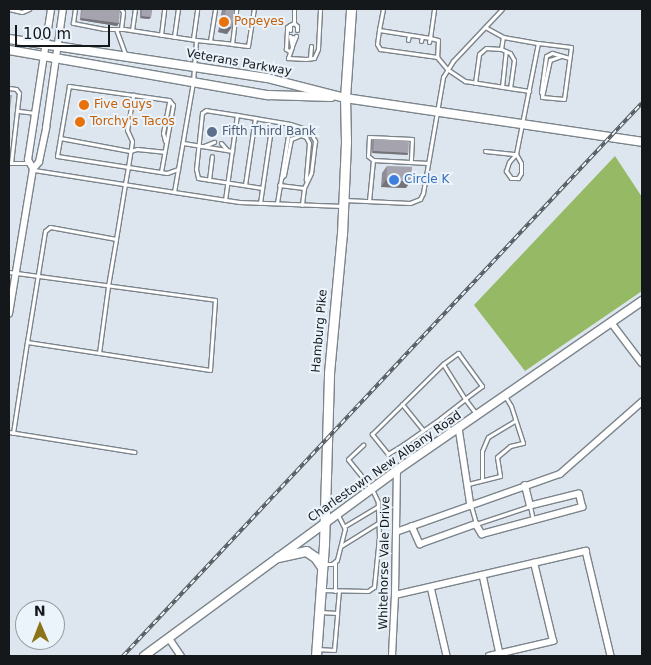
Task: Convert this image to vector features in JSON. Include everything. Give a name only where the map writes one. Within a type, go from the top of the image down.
[{"type":"main road","name":"Hamburg Pike","points":[[316,652],[324,524],[328,373],[343,203],[345,98],[351,9]]},
{"type":"main road","name":"Veterans Parkway","points":[[9,39],[268,78],[345,98],[642,142]]},
{"type":"main road","name":"Veterans Parkway","points":[[9,50],[268,96],[345,98]]},
{"type":"main road","name":"Charlestown New Albany Road","points":[[144,656],[396,470],[642,301]]},
{"type":"main road","points":[[278,558],[306,551],[322,565]]},
{"type":"street","points":[[33,169],[29,164],[44,44],[51,9]]},
{"type":"street","points":[[9,314],[12,273],[33,169],[39,162],[46,128],[63,9]]},
{"type":"street","points":[[612,322],[642,363]]},
{"type":"street","points":[[396,532],[560,474],[642,402]]},
{"type":"street","points":[[455,430],[471,506]]},
{"type":"street","name":"Whitehorse Vale Drive","points":[[392,656],[396,595],[396,470]]},
{"type":"street","points":[[412,526],[420,544],[476,524],[482,534],[582,507],[579,494],[530,506],[525,486]]},
{"type":"street","points":[[396,595],[586,551],[611,656]]},
{"type":"street","points":[[489,656],[553,641],[534,563]]},
{"type":"street","points":[[483,575],[500,654]]},
{"type":"street","points":[[431,586],[447,656]]},
{"type":"street","points":[[169,638],[181,656]]},
{"type":"lane","points":[[9,9],[22,12],[28,9]]},
{"type":"lane","points":[[75,9],[73,23],[104,29],[132,30],[248,46],[254,9]]},
{"type":"lane","points":[[121,9],[124,12],[121,29]]},
{"type":"lane","points":[[132,30],[135,9]]},
{"type":"lane","points":[[161,34],[164,9]]},
{"type":"lane","points":[[174,36],[178,9]]},
{"type":"lane","points":[[174,192],[193,82],[195,66],[194,40],[198,9]]},
{"type":"lane","points":[[210,42],[215,9]]},
{"type":"lane","points":[[232,44],[236,9]]},
{"type":"lane","points":[[289,51],[286,49],[287,27],[293,27],[294,9]]},
{"type":"lane","points":[[292,47],[293,36],[288,58],[314,58],[318,49],[320,9]]},
{"type":"lane","points":[[383,9],[377,44],[380,49],[437,57]]},
{"type":"lane","points":[[429,42],[434,9]]},
{"type":"lane","points":[[33,169],[225,200],[260,203],[302,205],[369,201],[410,203],[417,201],[423,193],[443,77],[447,69],[502,9]]},
{"type":"lane","points":[[485,27],[503,37],[571,47],[564,99],[542,95],[550,60],[562,56],[569,58]]},
{"type":"lane","points":[[116,29],[127,57]]},
{"type":"lane","points":[[379,30],[388,34],[422,36],[438,40],[437,57],[447,69],[465,81],[529,90]]},
{"type":"lane","points":[[395,37],[396,33]]},
{"type":"lane","points":[[401,38],[402,34]]},
{"type":"lane","points":[[408,40],[409,35]]},
{"type":"lane","points":[[421,42],[422,36]]},
{"type":"lane","points":[[501,49],[503,37]]},
{"type":"lane","points":[[516,154],[521,163],[521,173],[518,178],[511,178],[506,171],[509,162],[516,154],[538,43]]},
{"type":"lane","points":[[385,50],[386,44]]},
{"type":"lane","points":[[392,51],[394,44]]},
{"type":"lane","points":[[310,58],[311,46]]},
{"type":"lane","points":[[398,52],[400,46]]},
{"type":"lane","points":[[406,53],[407,47]]},
{"type":"lane","points":[[412,54],[414,48]]},
{"type":"lane","points":[[475,83],[479,54],[486,48],[501,49],[506,51],[514,60],[510,88]]},
{"type":"lane","points":[[419,55],[420,49]]},
{"type":"lane","points":[[427,56],[428,50]]},
{"type":"lane","points":[[502,86],[506,51]]},
{"type":"lane","points":[[161,172],[173,105],[169,100],[69,86],[57,156],[161,172],[178,169]]},
{"type":"lane","points":[[9,88],[16,89],[19,93],[10,163],[29,164]]},
{"type":"lane","points":[[99,353],[132,141],[127,130],[133,95]]},
{"type":"lane","points":[[262,188],[198,178],[196,169],[202,113],[206,110],[290,124],[309,130],[315,141],[311,174],[306,181]]},
{"type":"lane","points":[[18,111],[35,113]]},
{"type":"lane","points":[[225,200],[237,115]]},
{"type":"lane","points":[[245,186],[255,118]]},
{"type":"lane","points":[[271,127],[272,121]]},
{"type":"lane","points":[[277,204],[290,124]]},
{"type":"lane","points":[[260,203],[270,135]]},
{"type":"lane","points":[[281,178],[284,175],[292,139],[301,135],[306,137],[309,143],[302,205]]},
{"type":"lane","points":[[411,161],[412,139],[369,137],[368,156],[373,160],[428,163]]},
{"type":"lane","points":[[60,138],[130,151],[137,149],[164,152]]},
{"type":"lane","points":[[204,147],[214,142]]},
{"type":"lane","points":[[221,143],[227,150]]},
{"type":"lane","points":[[183,144],[232,150]]},
{"type":"lane","points":[[485,151],[516,154]]},
{"type":"lane","points":[[209,180],[212,156]]},
{"type":"lane","points":[[369,201],[373,160]]},
{"type":"lane","points":[[279,185],[304,188]]},
{"type":"lane","points":[[116,239],[50,227],[45,231],[11,432],[134,452]]},
{"type":"lane","points":[[12,273],[215,300],[210,370],[27,342]]},
{"type":"lane","points":[[458,353],[482,386],[465,398],[441,418],[388,454],[372,434],[443,364],[458,353]]},
{"type":"lane","points":[[443,364],[477,415]]},
{"type":"lane","points":[[467,484],[500,476],[497,457],[510,446],[523,443],[511,406],[505,396]]},
{"type":"lane","points":[[402,404],[423,430]]},
{"type":"lane","points":[[441,418],[455,430]]},
{"type":"lane","points":[[482,480],[482,452],[488,437],[515,421]]},
{"type":"lane","points":[[404,444],[414,458]]},
{"type":"lane","points":[[321,590],[368,591],[374,587],[379,506],[372,489],[348,459],[363,445]]},
{"type":"lane","points":[[344,526],[379,506]]},
{"type":"lane","points":[[471,506],[476,524],[530,506],[533,520]]},
{"type":"lane","points":[[334,591],[335,563],[341,547],[344,526],[337,514]]},
{"type":"lane","points":[[341,547],[379,523]]},
{"type":"lane","points":[[322,565],[335,563]]},
{"type":"lane","points":[[316,652],[334,650],[339,591]]},
{"type":"lane","points":[[319,612],[337,612]]},
{"type":"green space","points":[[615,156],[642,197],[642,291],[525,371],[474,305]]},
{"type":"building","points":[[82,9],[120,9],[119,23],[81,18]]},
{"type":"building","points":[[142,9],[152,9],[151,17],[142,16]]},
{"type":"building","points":[[226,9],[234,9],[232,27],[223,26]]},
{"type":"building","points":[[9,95],[12,95],[9,117]]},
{"type":"building","name":"Circle K","points":[[374,139],[409,141],[408,153],[373,151]]},
{"type":"building","points":[[387,166],[412,167],[411,181],[387,180]]},
{"type":"railway","points":[[123,656],[642,103]]},
{"type":"place","name":"Popeyes","points":[[224,22]]},
{"type":"place","name":"Five Guys","points":[[84,105]]},
{"type":"place","name":"Torchy's Tacos","points":[[80,122]]},
{"type":"place","name":"Fifth Third Bank","points":[[212,132]]},
{"type":"place","name":"Circle K","points":[[394,180]]}]
